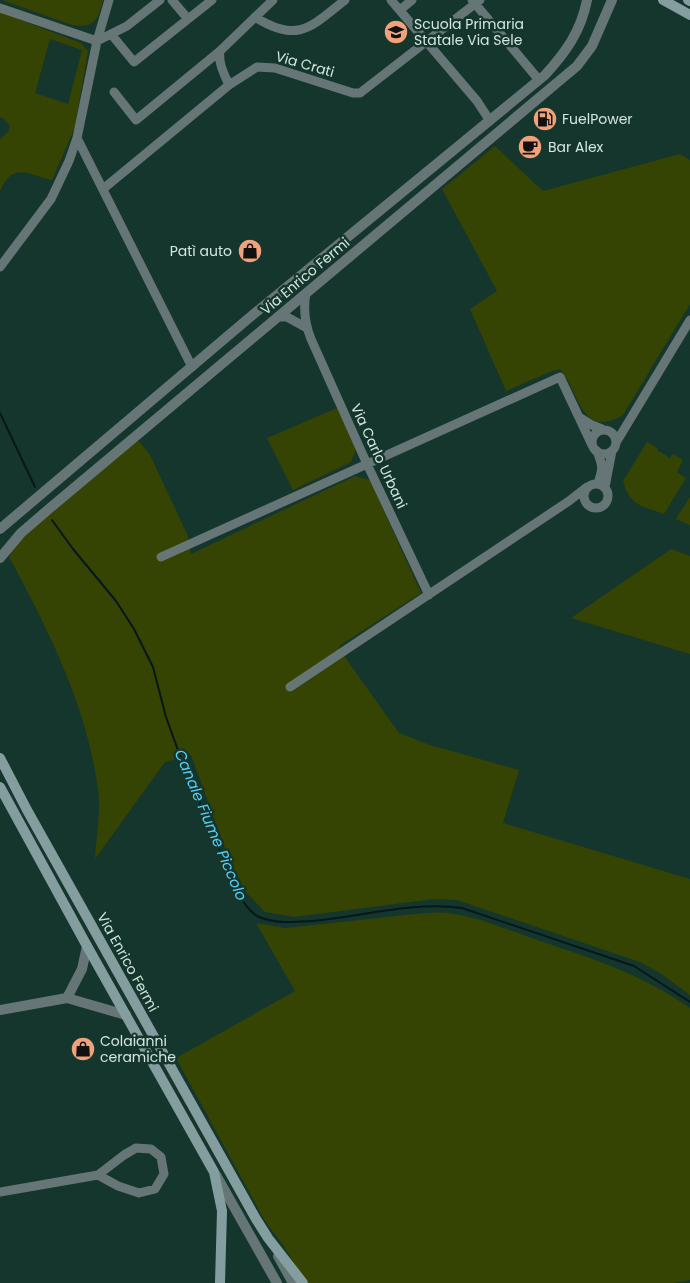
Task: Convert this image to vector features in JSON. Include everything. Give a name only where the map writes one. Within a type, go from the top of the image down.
[{"type":"main road","points":[[663,0],[690,15]]},
{"type":"main road","name":"Via Enrico Fermi","points":[[0,758],[32,819],[268,1238]]},
{"type":"main road","name":"Via Enrico Fermi","points":[[0,787],[214,1172]]},
{"type":"main road","points":[[214,1172],[222,1211],[220,1283]]},
{"type":"main road","points":[[268,1238],[303,1283]]},
{"type":"street","points":[[0,267],[52,199],[78,138],[97,41],[109,0]]},
{"type":"street","points":[[0,8],[97,41],[127,26],[160,0]]},
{"type":"street","points":[[172,0],[188,19]]},
{"type":"street","points":[[112,34],[134,62],[212,0]]},
{"type":"street","points":[[114,92],[136,120],[220,51],[273,0]]},
{"type":"street","points":[[254,17],[270,26],[298,31],[315,24],[345,0]]},
{"type":"street","points":[[391,0],[477,101],[490,121]]},
{"type":"street","points":[[400,10],[412,0]]},
{"type":"street","name":"Via Enrico Fermi","points":[[0,530],[192,367],[539,80],[566,52],[580,24],[587,0]]},
{"type":"street","points":[[476,1],[539,80]]},
{"type":"street","name":"Via Crati","points":[[103,189],[228,85],[257,67],[276,68],[353,93],[360,93],[365,91],[476,1]]},
{"type":"street","name":"Via Enrico Fermi","points":[[0,558],[28,527],[577,66],[592,46],[613,1]]},
{"type":"street","points":[[220,51],[220,66],[228,85]]},
{"type":"street","points":[[78,138],[192,367]]},
{"type":"street","name":"Via Carlo Urbani","points":[[306,293],[307,328],[367,464],[429,595]]},
{"type":"street","points":[[278,317],[288,318],[307,328]]},
{"type":"street","points":[[602,485],[616,441],[690,320]]},
{"type":"street","points":[[161,557],[560,377],[602,464],[602,485],[608,495],[604,505],[596,508],[580,500],[569,501]]},
{"type":"street","points":[[579,417],[592,425],[613,433],[616,441]]},
{"type":"street","points":[[612,451],[604,454],[595,448],[593,437],[595,433],[630,419]]},
{"type":"street","points":[[290,688],[590,485],[602,485]]},
{"type":"street","points":[[586,502],[584,495],[587,487]]},
{"type":"street","points":[[67,998],[82,969],[87,946]]},
{"type":"street","points":[[0,1010],[67,998],[126,1015]]},
{"type":"street","points":[[0,1192],[98,1175],[124,1154],[136,1148],[151,1149],[161,1157],[164,1174],[154,1188],[139,1193],[118,1186],[98,1175]]},
{"type":"street","name":"Via Enrico Fermi","points":[[214,1172],[277,1283]]},
{"type":"street","name":"Via Enrico Fermi","points":[[268,1238],[293,1283]]},
{"type":"green space","points":[[2,0],[103,0],[94,22],[79,26]]},
{"type":"green space","points":[[0,12],[81,43],[88,51],[75,127],[52,180],[28,173],[16,173],[10,176],[0,191],[0,139],[8,132],[10,126],[0,117]],"holes":[[[50,39],[82,50],[68,104],[35,93]]]},
{"type":"green space","points":[[495,146],[543,191],[680,154],[690,160],[690,304],[623,415],[609,421],[598,422],[590,417],[583,410],[560,369],[506,391],[470,309],[497,291],[442,189]]},
{"type":"green space","points":[[337,408],[356,449],[351,462],[293,490],[267,438]]},
{"type":"green space","points":[[138,440],[150,455],[188,536],[191,554],[355,476],[370,480],[421,593],[339,646],[349,663],[399,733],[430,745],[519,770],[503,823],[690,879],[690,995],[660,973],[640,962],[457,900],[434,899],[294,917],[265,912],[245,891],[229,859],[191,755],[165,762],[95,859],[99,798],[93,760],[85,730],[76,699],[52,641],[9,557],[15,546],[36,526]]},
{"type":"green space","points":[[647,442],[670,458],[673,454],[683,460],[677,472],[686,478],[664,514],[643,507],[633,500],[629,496],[623,481]]},
{"type":"green space","points":[[690,497],[690,525],[676,519]]},
{"type":"green space","points":[[671,549],[690,556],[690,654],[571,618]]},
{"type":"green space","points":[[425,913],[460,915],[580,954],[636,977],[690,1008],[690,1280],[674,1283],[307,1283],[304,1280],[285,1248],[265,1221],[176,1058],[295,991],[256,923],[285,928]]},
{"type":"waterway","name":"Canale Fiume Piccolo","points":[[0,413],[35,487]]},
{"type":"waterway","name":"Canale Fiume Piccolo","points":[[52,520],[73,549],[116,601],[134,629],[153,667],[166,717],[179,753],[235,887],[251,911],[259,917],[272,921],[292,922],[331,919],[406,908],[443,906],[462,908],[634,966],[690,1002]]},
{"type":"place","name":"Scuola Primaria Statale Via Sele","points":[[396,32]]},
{"type":"place","name":"FuelPower","points":[[545,119]]},
{"type":"place","name":"Bar Alex","points":[[530,147]]},
{"type":"place","name":"Patì auto","points":[[250,251]]},
{"type":"place","name":"Colaianni ceramiche","points":[[83,1049]]}]
